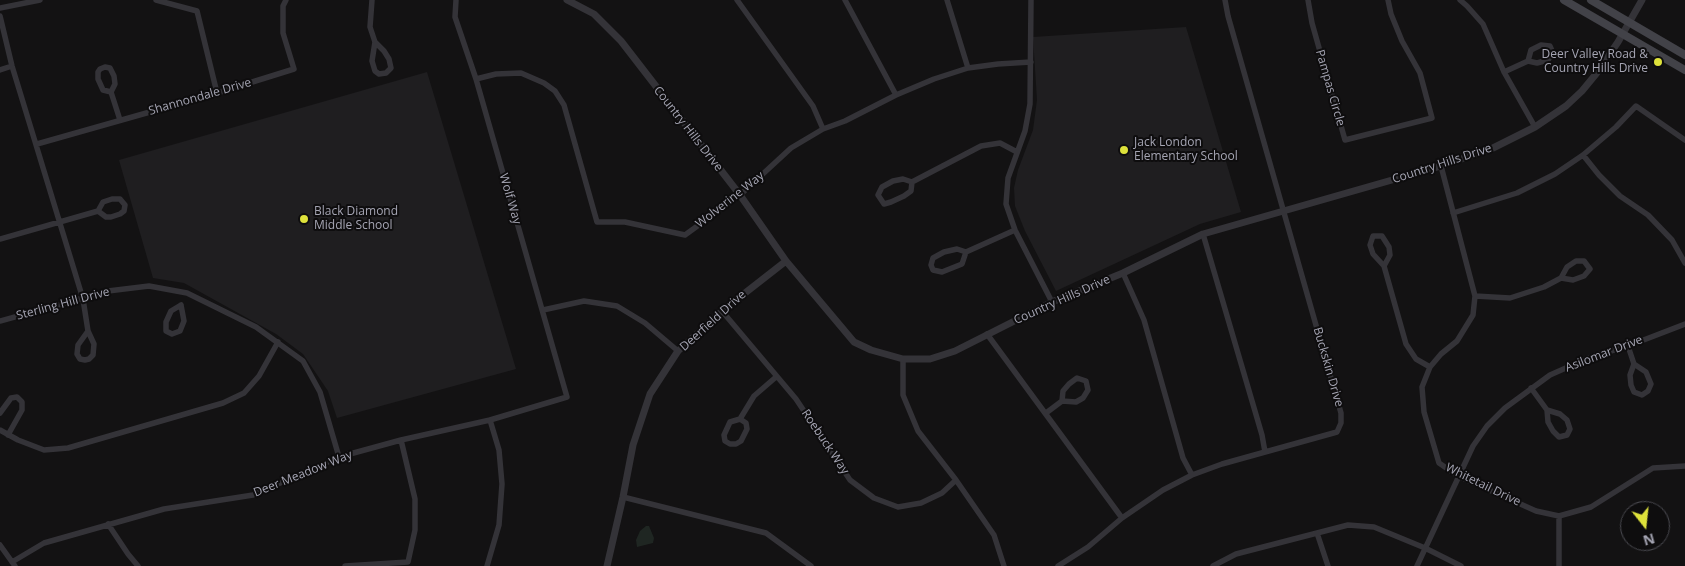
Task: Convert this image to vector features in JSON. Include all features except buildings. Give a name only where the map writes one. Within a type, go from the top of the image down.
[{"type":"main road","points":[[1564,0],[1685,70]]},
{"type":"main road","points":[[1590,0],[1685,55]]},
{"type":"street","points":[[0,8],[40,0]]},
{"type":"street","points":[[156,0],[197,11],[217,93]]},
{"type":"street","name":"Shannondale Drive","points":[[37,144],[294,69],[283,32],[283,6],[286,0]]},
{"type":"street","points":[[372,0],[370,27],[375,42],[389,59],[390,68],[386,73],[379,74],[375,71],[372,61],[375,42]]},
{"type":"street","name":"Wolf Way","points":[[456,0],[456,17],[476,79],[567,398]]},
{"type":"street","name":"Country Hills Drive","points":[[567,0],[594,14],[621,41],[740,195],[786,261],[854,342],[871,350],[902,359],[930,359],[955,351],[1052,302],[1123,273],[1203,234],[1441,166],[1494,148],[1535,127],[1566,106],[1582,91],[1623,35],[1642,0]]},
{"type":"street","points":[[737,0],[813,106],[823,129]]},
{"type":"street","points":[[845,0],[896,95]]},
{"type":"street","points":[[947,0],[968,68]]},
{"type":"street","points":[[1031,0],[1031,62],[1028,117],[1025,132],[1008,178],[1006,204],[1015,230],[1052,302]]},
{"type":"street","name":"Buckskin Drive","points":[[1058,566],[1088,547],[1122,518],[1163,490],[1192,475],[1222,464],[1336,432],[1341,423],[1342,413],[1225,0]]},
{"type":"street","name":"Pampas Circle","points":[[1308,0],[1312,24],[1345,140],[1432,118],[1420,73],[1402,41],[1391,14],[1388,0]]},
{"type":"street","points":[[1460,0],[1483,24],[1504,72],[1535,127]]},
{"type":"street","points":[[0,16],[12,66],[83,298],[88,331],[94,344],[93,355],[90,359],[85,360],[80,359],[77,354],[78,345],[88,331]]},
{"type":"street","points":[[1504,72],[1528,61]]},
{"type":"street","name":"Wolverine Way","points":[[476,79],[496,74],[521,73],[544,83],[555,91],[564,105],[597,222],[625,222],[685,235],[740,195],[791,148],[823,129],[845,121],[896,95],[934,79],[968,68],[1031,62]]},
{"type":"street","points":[[0,70],[12,66]]},
{"type":"street","points":[[111,92],[120,120]]},
{"type":"street","points":[[1453,213],[1516,194],[1555,174],[1583,155],[1616,127],[1636,106],[1685,140]]},
{"type":"street","points":[[912,182],[911,191],[891,202],[884,204],[878,195],[882,187],[893,181],[903,179],[912,182],[982,146],[1000,144],[1017,152]]},
{"type":"street","points":[[1583,155],[1599,176],[1620,196],[1648,215],[1672,240],[1685,263]]},
{"type":"street","name":"Whitetail Drive","points":[[1441,166],[1475,296],[1473,315],[1465,329],[1457,342],[1430,367],[1422,387],[1424,412],[1439,463],[1458,476],[1536,511],[1559,516],[1592,507],[1652,468],[1685,466]]},
{"type":"street","points":[[0,239],[98,211],[103,202],[112,199],[120,199],[125,205],[124,211],[111,217],[106,217],[98,211]]},
{"type":"street","points":[[966,252],[962,264],[942,272],[933,270],[931,265],[933,258],[944,252],[957,249],[966,252],[1015,230]]},
{"type":"street","points":[[1203,234],[1262,435],[1265,452]]},
{"type":"street","points":[[1384,266],[1390,255],[1389,247],[1382,236],[1373,236],[1370,245],[1373,254],[1384,266],[1406,344],[1416,360],[1430,367]]},
{"type":"street","points":[[1475,296],[1510,298],[1544,287],[1561,278],[1567,266],[1576,260],[1584,261],[1590,269],[1584,276],[1573,280],[1561,278]]},
{"type":"street","name":"Deerfield Drive","points":[[607,566],[633,445],[650,394],[678,351],[722,311],[786,261]]},
{"type":"street","points":[[1123,273],[1144,320],[1183,458],[1192,475]]},
{"type":"street","name":"Sterling Hill Drive","points":[[0,321],[108,291],[149,286],[187,293],[256,327],[303,361],[320,392],[339,458]]},
{"type":"street","points":[[181,305],[184,321],[180,331],[172,334],[166,331],[166,322],[171,311],[181,305],[187,293]]},
{"type":"street","points":[[543,310],[584,301],[617,306],[645,323],[678,351]]},
{"type":"street","name":"Roebuck Way","points":[[722,311],[796,399],[850,480],[874,498],[898,507],[921,503],[942,493],[956,480]]},
{"type":"street","name":"Asilomar Drive","points":[[1417,566],[1473,446],[1487,426],[1505,408],[1550,375],[1593,356],[1628,346],[1685,324]]},
{"type":"street","points":[[986,334],[1122,518]]},
{"type":"street","points":[[0,430],[44,450],[68,448],[223,404],[244,393],[259,376],[278,342]]},
{"type":"street","points":[[1628,346],[1634,364],[1646,372],[1651,384],[1648,391],[1642,395],[1634,392],[1630,384],[1630,375],[1634,364]]},
{"type":"street","points":[[902,359],[903,395],[918,431],[956,480],[994,535],[1004,566]]},
{"type":"street","points":[[740,419],[746,423],[747,428],[741,441],[736,444],[730,444],[725,441],[724,435],[730,422],[740,419],[754,396],[776,376]]},
{"type":"street","points":[[1046,413],[1062,401],[1076,402],[1084,398],[1088,390],[1086,381],[1078,378],[1069,384],[1063,391],[1062,401]]},
{"type":"street","points":[[1531,388],[1547,410],[1548,422],[1553,431],[1559,437],[1567,435],[1570,429],[1567,420],[1560,414],[1547,410]]},
{"type":"street","points":[[0,413],[4,405],[11,398],[17,397],[22,402],[22,410],[8,435]]},
{"type":"street","name":"Deer Meadow Way","points":[[14,564],[44,543],[164,509],[253,494],[339,458],[401,440],[490,420],[567,398]]},
{"type":"street","points":[[487,566],[499,525],[502,484],[499,450],[490,420]]},
{"type":"street","points":[[345,566],[408,562],[416,530],[415,499],[401,440]]},
{"type":"street","points":[[623,497],[766,533],[811,566]]},
{"type":"street","points":[[1559,516],[1559,566]]},
{"type":"street","points":[[108,524],[138,566]]},
{"type":"street","points":[[1213,566],[1236,554],[1348,525],[1374,527],[1426,548],[1461,566]]},
{"type":"street","points":[[1317,533],[1328,566]]},
{"type":"street","points":[[0,545],[14,564]]},
{"type":"shaded area","name":"Jack London Elementary School","points":[[1186,27],[1241,212],[1200,224],[1056,291],[1025,231],[1015,206],[1014,188],[1018,170],[1033,130],[1037,100],[1033,37]]},
{"type":"shaded area","name":"Black Diamond Middle School","points":[[427,72],[516,369],[337,418],[328,391],[303,354],[276,334],[184,283],[153,278],[119,160]]},
{"type":"shaded area","points":[[649,526],[654,538],[653,543],[637,547],[636,540],[640,531]]},
{"type":"place","name":"Deer Valley Road & Country Hills Drive","points":[[1658,62]]},
{"type":"place","name":"Jack London Elementary School","points":[[1124,150]]},
{"type":"place","name":"Black Diamond Middle School","points":[[304,219]]}]
